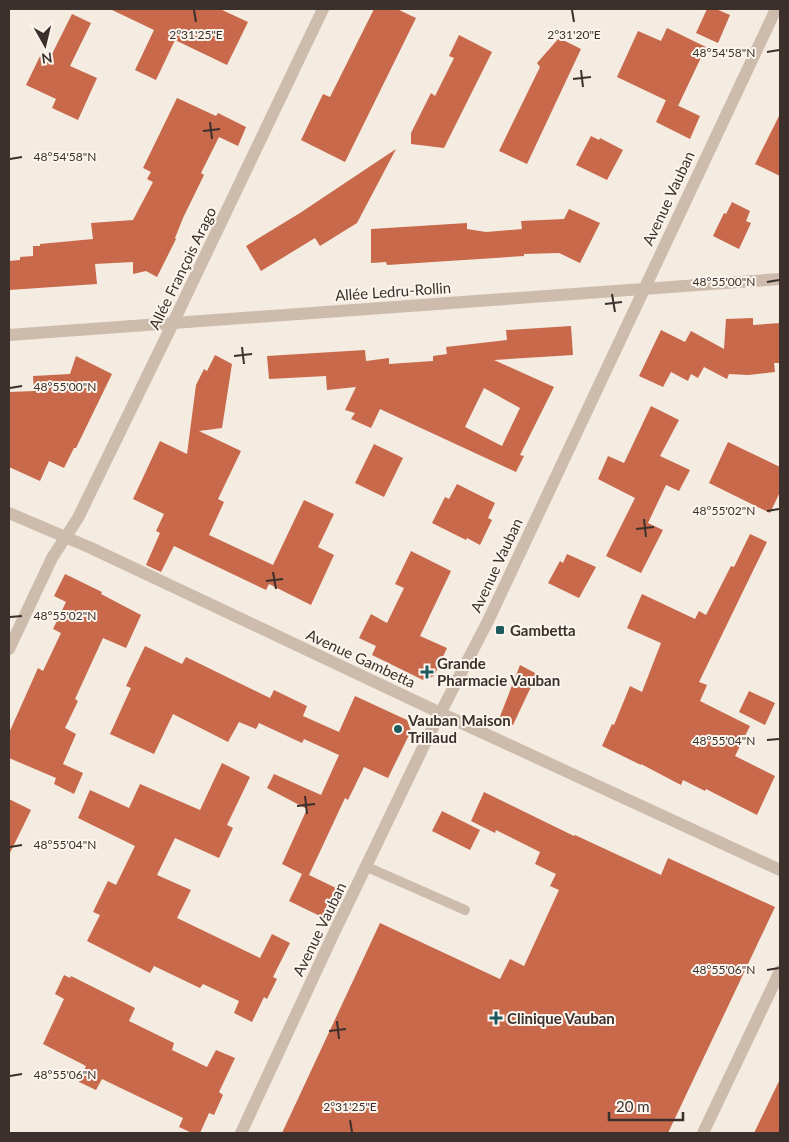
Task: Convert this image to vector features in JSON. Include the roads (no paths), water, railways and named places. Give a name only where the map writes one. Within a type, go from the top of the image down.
[{"type":"street","name":"Allée François Arago","points":[[9,649],[52,558],[78,518],[323,9]]},
{"type":"street","name":"Avenue Vauban","points":[[241,1133],[332,937],[440,713],[488,622],[776,9]]},
{"type":"street","name":"Allée Ledru-Rollin","points":[[9,335],[780,279]]},
{"type":"street","name":"Avenue Gambetta","points":[[9,513],[91,548],[440,713],[780,870]]},
{"type":"street","points":[[704,1133],[780,971]]},
{"type":"lane","points":[[367,867],[465,910]]},
{"type":"place","name":"Gambetta","points":[[500,630]]},
{"type":"place","name":"Grande Pharmacie Vauban","points":[[427,672]]},
{"type":"place","name":"Vauban Maison Trillaud","points":[[398,729]]},
{"type":"place","name":"Clinique Vauban","points":[[496,1018]]}]
